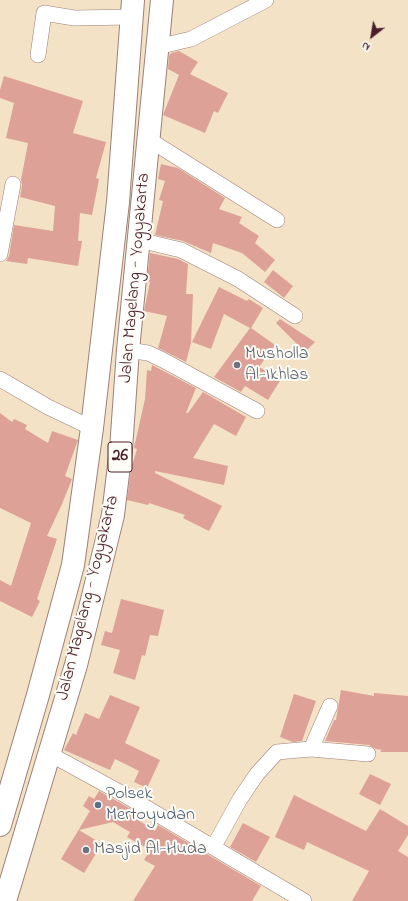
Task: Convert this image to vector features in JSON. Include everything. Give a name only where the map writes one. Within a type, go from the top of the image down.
[{"type":"highway","name":"Jalan Magelang - Yogyakarta","points":[[5,901],[27,830],[48,753],[76,665],[113,515],[121,449],[128,350],[162,0]]},
{"type":"highway","name":"Jalan Magelang - Yogyakarta","points":[[1,821],[38,694],[73,565],[92,428],[118,202],[132,9]]},
{"type":"highway","points":[[1,821],[27,830]]},
{"type":"street","points":[[157,48],[191,39],[266,0]]},
{"type":"street","points":[[38,55],[44,7],[74,18],[132,9]]},
{"type":"street","points":[[148,139],[277,220]]},
{"type":"street","points":[[0,254],[13,184]]},
{"type":"street","points":[[139,240],[181,250],[238,279],[295,316]]},
{"type":"street","points":[[128,350],[148,353],[162,359],[257,411]]},
{"type":"street","points":[[0,379],[48,407],[92,428]]},
{"type":"street","points":[[311,749],[330,706]]},
{"type":"street","points":[[214,846],[240,799],[257,774],[273,755],[284,750],[311,749],[368,754]]},
{"type":"street","points":[[48,753],[214,846],[304,901]]},
{"type":"building","points":[[179,51],[198,62],[190,74],[228,93],[218,113],[214,111],[205,133],[163,115],[179,75],[168,69],[169,56],[171,53]]},
{"type":"building","points":[[4,76],[83,101],[73,133],[106,142],[96,178],[99,179],[92,215],[80,213],[78,241],[82,241],[78,266],[28,258],[27,264],[6,261],[9,256],[14,225],[53,231],[55,206],[20,197],[22,185],[21,180],[28,143],[6,138],[14,103],[0,98],[0,90]]},
{"type":"building","points":[[161,164],[178,168],[225,198],[219,209],[242,217],[239,223],[259,236],[255,243],[275,260],[265,272],[242,253],[213,243],[211,253],[183,241],[155,235],[163,201],[159,200],[165,181],[158,179]]},
{"type":"building","points":[[150,253],[178,259],[188,264],[186,294],[193,294],[191,343],[186,362],[158,348],[167,316],[144,311],[150,282],[147,281]]},
{"type":"building","points":[[273,270],[293,286],[284,298],[264,282]]},
{"type":"building","points":[[219,287],[247,301],[249,299],[263,308],[251,328],[275,345],[259,367],[281,379],[268,400],[245,386],[241,392],[214,377],[250,328],[224,314],[211,349],[192,342]]},
{"type":"building","points":[[280,319],[315,342],[305,352],[276,323]]},
{"type":"building","points":[[152,365],[196,388],[186,413],[188,413],[203,392],[246,417],[236,436],[214,424],[193,458],[228,466],[224,485],[155,471],[155,473],[222,506],[209,531],[183,518],[185,515],[149,503],[148,505],[127,500],[131,469],[137,449],[134,448],[145,399],[147,370],[151,371]]},
{"type":"building","points":[[0,413],[12,422],[14,419],[27,425],[25,429],[48,443],[52,431],[78,440],[65,476],[72,479],[47,536],[57,539],[37,599],[40,601],[32,617],[0,601],[0,580],[11,586],[31,523],[0,508]]},
{"type":"building","points":[[121,599],[164,610],[158,636],[150,635],[145,656],[142,655],[135,680],[113,673],[120,650],[101,645],[105,631],[112,633]]},
{"type":"building","points":[[341,690],[374,696],[374,693],[408,696],[408,752],[380,752],[382,750],[376,749],[369,745],[325,741],[334,720],[336,720]]},
{"type":"building","points":[[294,694],[316,701],[302,741],[293,742],[280,737]]},
{"type":"building","points":[[110,695],[140,707],[125,743],[160,760],[147,788],[134,782],[139,771],[115,759],[110,770],[64,750],[73,733],[76,735],[85,713],[99,719]]},
{"type":"building","points":[[370,774],[391,784],[380,805],[359,794]]},
{"type":"building","points":[[99,791],[138,813],[135,818],[155,831],[158,825],[261,886],[252,901],[133,901],[155,866],[144,860],[150,850],[127,837],[130,832],[113,822],[79,830],[102,844],[84,873],[61,859],[90,811],[83,806],[89,796],[94,799]]},
{"type":"building","points":[[294,795],[366,831],[380,809],[408,826],[408,835],[398,851],[408,857],[408,901],[352,901],[369,871],[307,842],[304,850],[275,837]]},
{"type":"building","points":[[243,823],[270,837],[256,862],[230,847]]},
{"type":"place","name":"Musholla Al-Ikhlas","points":[[237,365]]},
{"type":"place","name":"Polsek Mertoyudan","points":[[98,805]]},
{"type":"place","name":"Masjid Al-Huda","points":[[86,850]]}]
